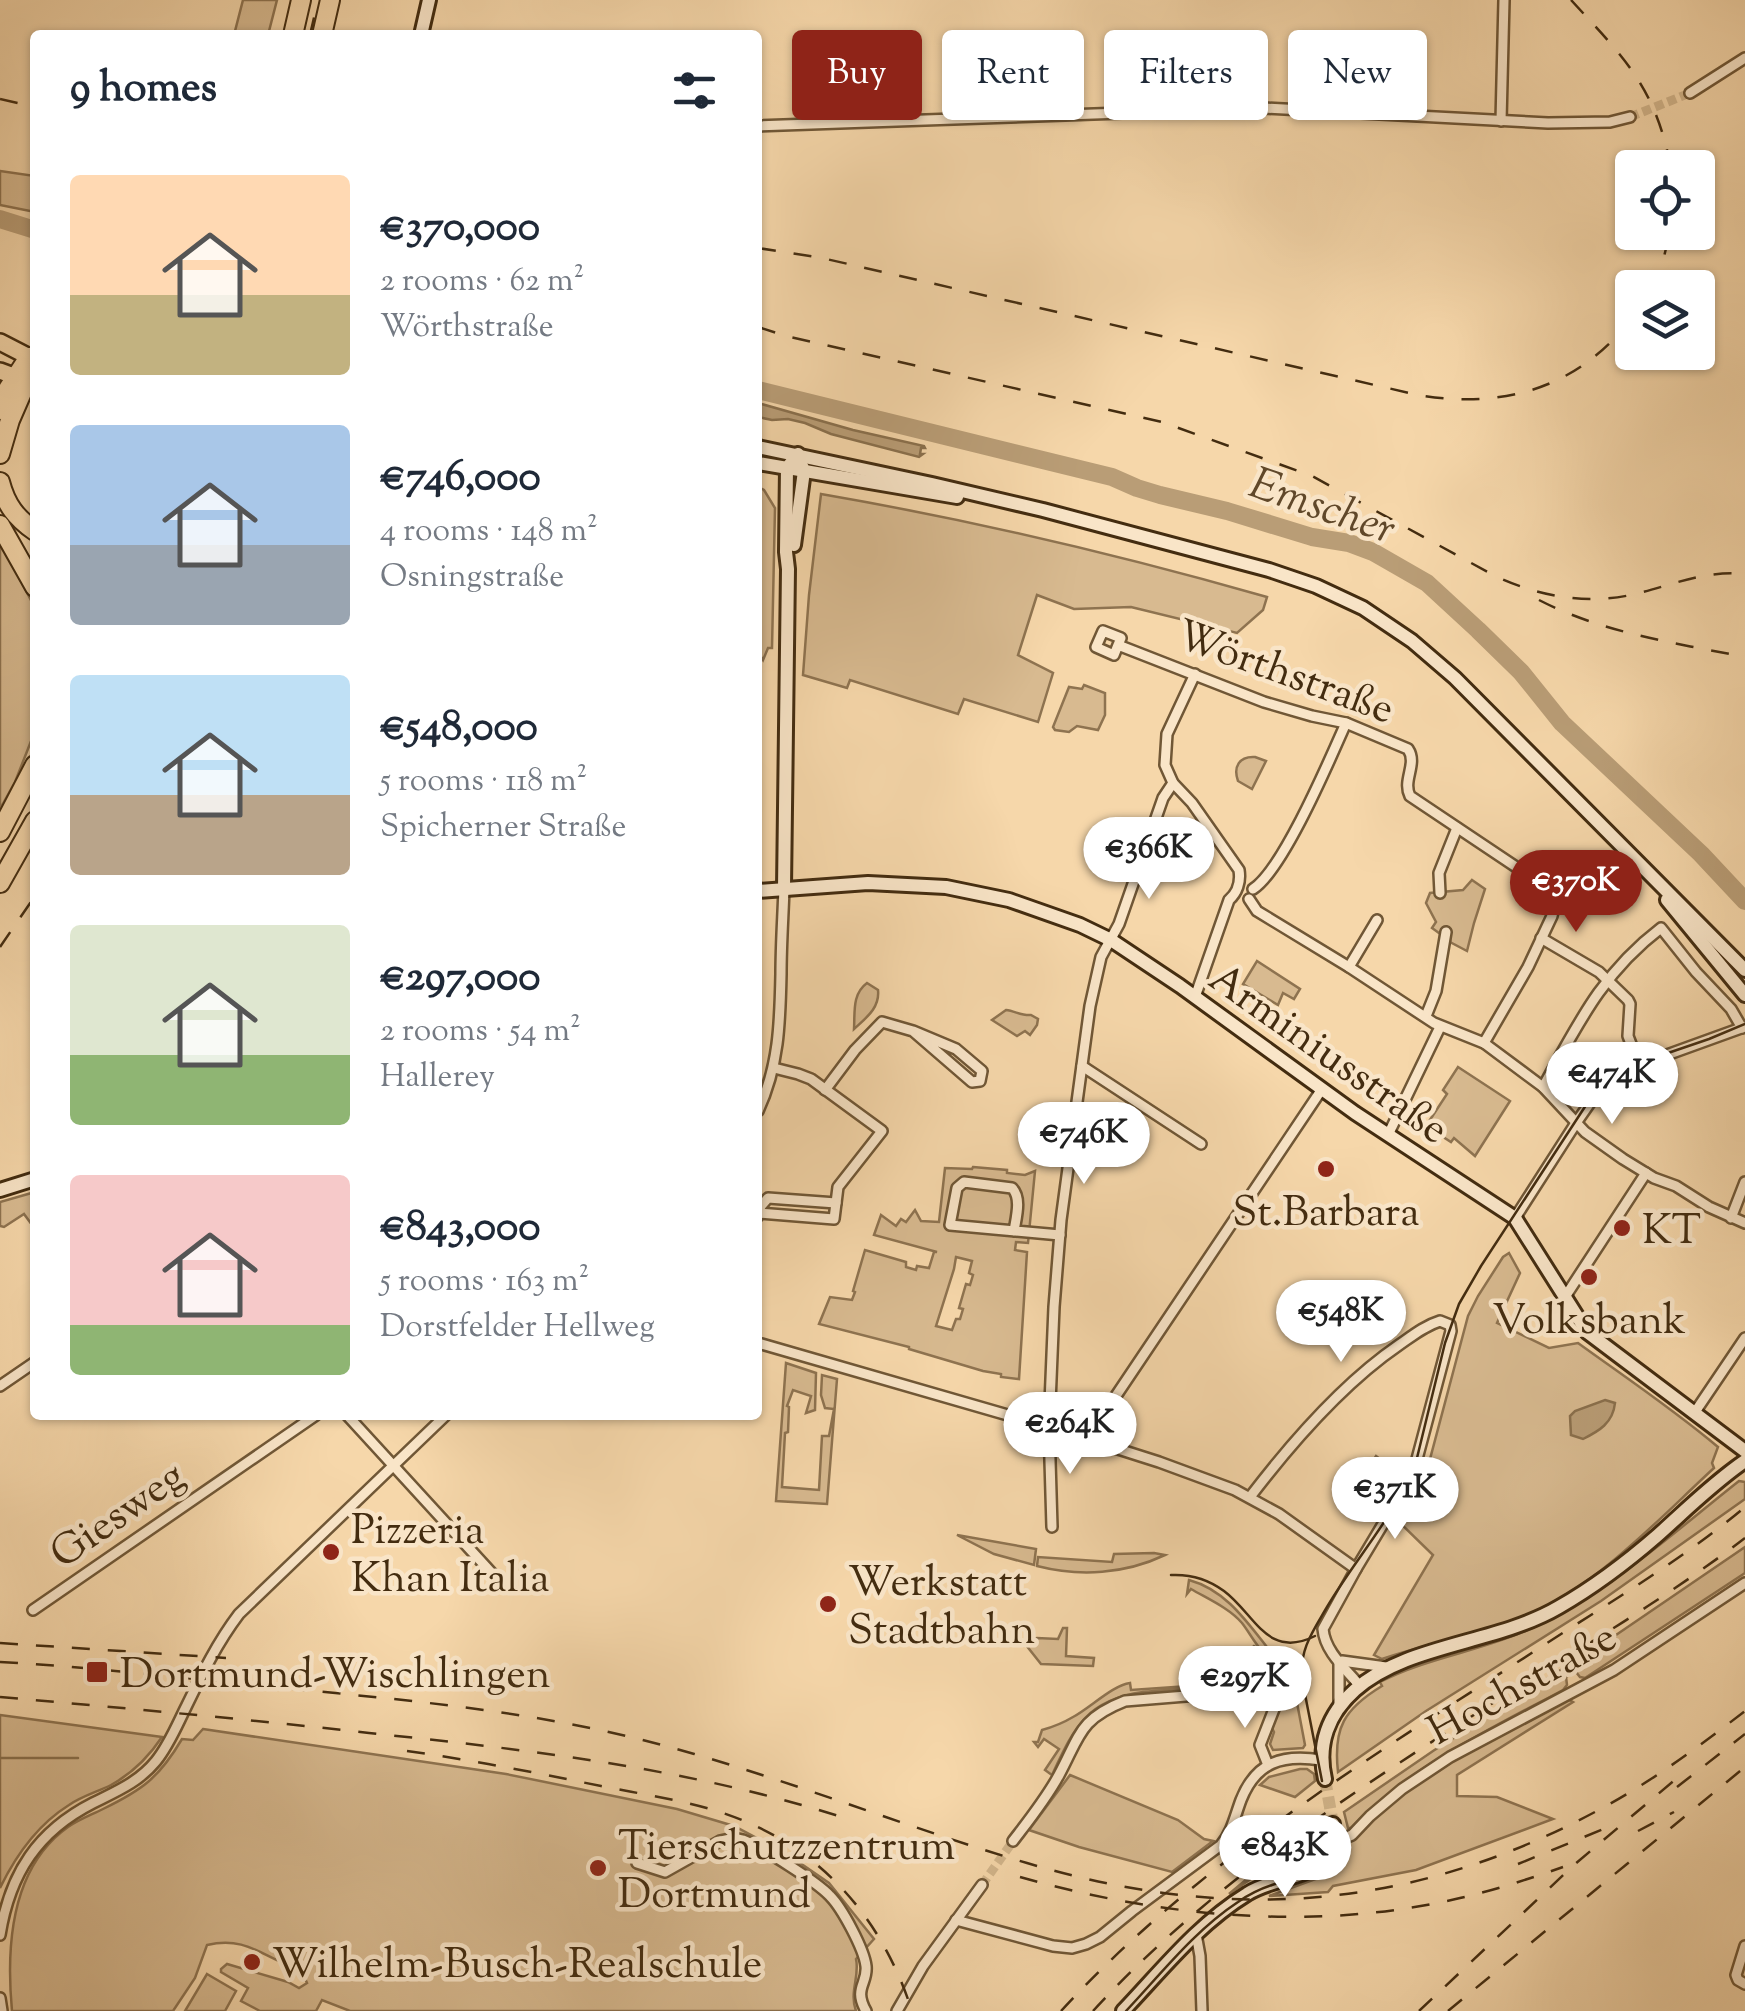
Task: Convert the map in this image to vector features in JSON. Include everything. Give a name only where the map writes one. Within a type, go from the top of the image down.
[{"type":"highway","points":[[294,30],[302,0]]},
{"type":"highway","points":[[323,30],[330,0]]},
{"type":"highway","points":[[0,454],[5,415],[19,378]]},
{"type":"highway","points":[[5,415],[30,403]]},
{"type":"highway","points":[[0,482],[16,517],[30,527]]},
{"type":"highway","points":[[0,525],[30,578]]},
{"type":"highway","points":[[0,832],[30,775]]},
{"type":"highway","points":[[0,882],[30,830]]},
{"type":"main road","points":[[421,30],[430,0]]},
{"type":"main road","points":[[0,342],[30,357]]},
{"type":"main road","points":[[762,448],[1044,510],[1269,570],[1362,608],[1412,641],[1455,678],[1745,970]]},
{"type":"main road","points":[[784,888],[787,468],[798,454]]},
{"type":"main road","points":[[788,569],[804,471],[798,454]]},
{"type":"main road","points":[[762,464],[1044,510]]},
{"type":"main road","points":[[1642,866],[1745,995]]},
{"type":"main road","name":"Arminiusstraße","points":[[762,891],[922,884],[1030,907],[1080,925],[1111,940],[1388,1135],[1515,1218]]},
{"type":"main road","points":[[0,1190],[30,1181]]},
{"type":"main road","points":[[1515,1218],[1586,1332],[1745,1451]]},
{"type":"main road","points":[[1325,1779],[1321,1760],[1326,1733],[1338,1707],[1360,1686],[1388,1667],[1513,1628],[1557,1608],[1606,1576],[1745,1461]]},
{"type":"main road","points":[[1123,2011],[1196,1934],[1229,1906],[1259,1886],[1315,1868],[1333,1844],[1333,1824]]},
{"type":"street","points":[[1501,120],[1504,0]]},
{"type":"street","points":[[1690,93],[1745,58]]},
{"type":"street","points":[[762,126],[1252,108],[1584,124],[1630,117]]},
{"type":"street","name":"Wörthstraße","points":[[1118,644],[1264,702],[1346,723],[1409,750],[1412,761],[1408,794],[1549,889],[1554,910],[1528,966],[1484,1043]]},
{"type":"street","points":[[1195,674],[1167,734],[1165,764],[1173,783],[1192,802],[1240,870],[1238,889],[1242,900],[1262,882],[1292,834],[1346,723]]},
{"type":"street","points":[[1052,1527],[1054,1307],[1094,982],[1173,783]]},
{"type":"street","points":[[1440,893],[1438,872],[1457,828]]},
{"type":"street","points":[[1195,997],[1230,900],[1247,882],[1257,911],[1440,1027],[1484,1043],[1543,1087],[1585,1132],[1646,1173],[1745,1223]]},
{"type":"street","points":[[762,1102],[774,1068],[781,1016],[784,888]]},
{"type":"street","points":[[1349,967],[1377,920]]},
{"type":"street","points":[[1515,1218],[1600,1091],[1639,1064],[1743,1027],[1661,928],[1607,979],[1543,1087]]},
{"type":"street","points":[[1426,1016],[1436,991],[1446,932]]},
{"type":"street","points":[[1541,938],[1599,972],[1630,1002],[1628,1036],[1639,1064]]},
{"type":"street","points":[[825,1090],[882,1022],[913,1031],[956,1049],[982,1072],[980,1080],[972,1082],[913,1031]]},
{"type":"street","points":[[1388,1135],[1440,1027]]},
{"type":"street","points":[[1082,1066],[1201,1144]]},
{"type":"street","points":[[762,1215],[834,1219],[838,1187],[882,1131],[798,1074],[774,1068]]},
{"type":"street","points":[[1087,1439],[1322,1089]]},
{"type":"street","points":[[1565,1298],[1646,1173]]},
{"type":"street","points":[[1014,1231],[1018,1199],[1012,1188],[964,1182],[956,1188],[950,1225],[1014,1231],[1060,1235]]},
{"type":"street","points":[[1731,1218],[1745,1182]]},
{"type":"street","points":[[762,1205],[768,1198],[836,1203]]},
{"type":"street","points":[[1250,1497],[1339,1394],[1377,1360],[1434,1322],[1450,1325],[1452,1331],[1416,1467],[1323,1629],[1325,1641],[1360,1686]]},
{"type":"street","points":[[1695,1412],[1745,1338]]},
{"type":"street","points":[[762,1344],[1158,1462],[1250,1497],[1356,1569]]},
{"type":"street","points":[[0,1386],[30,1365]]},
{"type":"street","name":"Giesweg","points":[[33,1610],[309,1420]]},
{"type":"street","points":[[351,1420],[499,1581]]},
{"type":"street","points":[[0,1935],[10,1892],[42,1839],[66,1818],[121,1790],[154,1764],[218,1644],[239,1614],[441,1420]]},
{"type":"street","name":"Hochstraße","points":[[1333,1844],[1352,1835],[1392,1798],[1450,1757],[1614,1670],[1745,1583]]},
{"type":"street","name":"Giesweg","points":[[53,1596],[61,1608]]},
{"type":"street","points":[[1339,1660],[1388,1667]]},
{"type":"street","points":[[1338,1707],[1339,1660]]},
{"type":"street","points":[[1013,1841],[1058,1777],[1086,1724],[1125,1701],[1272,1688],[1276,1704],[1260,1745],[1268,1765]]},
{"type":"street","points":[[956,1920],[1053,1946],[1072,1948],[1100,1937],[1221,1845],[1251,1780],[1268,1765],[1291,1758],[1321,1760]]},
{"type":"street","points":[[637,1863],[668,1871],[730,1838],[754,1846],[811,1880],[841,1908],[866,1964],[860,1996],[866,2011]]},
{"type":"street","points":[[897,2011],[923,1966],[982,1884]]},
{"type":"street","points":[[1196,1934],[1202,2011]]},
{"type":"street","points":[[1745,1946],[1736,1975],[1745,1984]]},
{"type":"street","points":[[0,1998],[2,2011]]},
{"type":"shaded area","points":[[243,0],[277,0],[269,30],[235,30]]},
{"type":"shaded area","points":[[0,171],[30,175],[30,211],[0,205]]},
{"type":"shaded area","points":[[762,404],[925,448],[921,448],[923,454],[919,457],[831,434],[805,423],[762,418]]},
{"type":"shaded area","points":[[762,489],[775,508],[772,648],[768,648],[763,660]]},
{"type":"shaded area","points":[[821,494],[1046,540],[1267,597],[1263,610],[1237,633],[1131,607],[1074,609],[1037,595],[1018,655],[1053,673],[1038,722],[964,699],[958,714],[850,680],[847,688],[803,675]]},
{"type":"shaded area","points":[[0,541],[30,598],[30,744],[0,809]]},
{"type":"shaded area","points":[[1084,685],[1105,693],[1105,715],[1098,730],[1077,726],[1069,732],[1055,730],[1069,687],[1082,689]]},
{"type":"shaded area","points":[[1255,757],[1266,761],[1252,789],[1238,781],[1236,771],[1241,760]]},
{"type":"shaded area","points":[[1472,880],[1485,889],[1467,951],[1450,942],[1450,934],[1432,928],[1436,922],[1426,903],[1430,893],[1463,890]]},
{"type":"shaded area","points":[[1257,961],[1300,989],[1294,999],[1283,993],[1278,1005],[1243,984]]},
{"type":"shaded area","points":[[867,983],[878,990],[877,1002],[854,1029],[857,998]]},
{"type":"shaded area","points":[[1006,1010],[1038,1019],[1030,1035],[1025,1031],[1017,1036],[992,1020]]},
{"type":"shaded area","points":[[1458,1067],[1510,1101],[1475,1156],[1454,1138],[1451,1142],[1426,1126],[1447,1094],[1443,1090]]},
{"type":"shaded area","points":[[945,1168],[1025,1175],[1035,1171],[1028,1243],[1016,1242],[1015,1250],[1027,1252],[1019,1379],[819,1324],[830,1297],[852,1300],[865,1250],[906,1262],[906,1267],[916,1270],[917,1266],[929,1268],[937,1252],[874,1235],[881,1215],[896,1226],[901,1219],[906,1222],[915,1210],[921,1221],[939,1222]],"holes":[[[956,1257],[972,1261],[969,1273],[973,1275],[970,1285],[966,1284],[960,1319],[956,1319],[952,1330],[936,1326]]]},
{"type":"shaded area","points":[[30,1193],[30,1222],[24,1214],[0,1226],[0,1202]]},
{"type":"shaded area","points":[[1509,1253],[1520,1273],[1497,1323],[1549,1348],[1578,1343],[1718,1447],[1714,1468],[1643,1535],[1566,1595],[1507,1623],[1382,1659],[1374,1655],[1433,1555],[1396,1519],[1430,1459],[1468,1316]]},
{"type":"shaded area","points":[[786,1363],[816,1373],[815,1410],[806,1413],[811,1396],[793,1390],[787,1406],[782,1487],[819,1490],[822,1436],[829,1436],[834,1409],[825,1408],[822,1375],[837,1379],[827,1504],[776,1501]]},
{"type":"shaded area","points":[[1605,1400],[1615,1403],[1604,1426],[1583,1439],[1571,1435],[1570,1416]]},
{"type":"shaded area","points":[[1376,1456],[1380,1459],[1377,1464],[1390,1464],[1394,1471],[1379,1500],[1372,1495],[1373,1486],[1365,1481],[1370,1474],[1366,1471]]},
{"type":"shaded area","points":[[1739,1481],[1745,1482],[1745,1499],[1601,1601],[1426,1711],[1338,1772],[1337,1743],[1344,1721],[1358,1703],[1382,1686],[1380,1682],[1417,1666],[1513,1636],[1560,1613],[1640,1560]]},
{"type":"shaded area","points":[[957,1535],[1036,1549],[1034,1565],[994,1554]]},
{"type":"shaded area","points":[[1745,1547],[1745,1573],[1585,1678],[1576,1672],[1566,1677],[1563,1690],[1424,1768],[1348,1828],[1344,1812]]},
{"type":"shaded area","points":[[1114,1554],[1165,1555],[1102,1572],[1037,1566],[1038,1557],[1112,1562]]},
{"type":"shaded area","points":[[1189,1580],[1225,1599],[1270,1651],[1257,1655],[1249,1650],[1254,1646],[1262,1651],[1231,1613],[1191,1589],[1187,1594]]},
{"type":"shaded area","points":[[1063,1628],[1067,1628],[1066,1656],[1094,1658],[1093,1666],[1041,1664],[1026,1645],[1037,1638],[1058,1639]]},
{"type":"shaded area","points":[[1257,1678],[1260,1682],[1143,1692],[1108,1702],[1095,1709],[1075,1730],[1052,1775],[1045,1770],[1059,1749],[1044,1739],[1038,1747],[1034,1742],[1038,1742],[1042,1730],[1080,1713],[1123,1685],[1130,1683],[1131,1690],[1247,1682]]},
{"type":"shaded area","points":[[1291,1681],[1305,1745],[1273,1750],[1272,1728],[1283,1690]]},
{"type":"shaded area","points":[[1566,1698],[1573,1702],[1457,1775],[1457,1796],[1497,1797],[1553,1819],[1416,1870],[1333,1886],[1328,1892],[1269,1896],[1324,1876],[1373,1815],[1463,1755]]},
{"type":"shaded area","points":[[0,1715],[162,1737],[126,1775],[74,1802],[37,1831],[0,1888]]},
{"type":"shaded area","points":[[203,1729],[506,1774],[677,1809],[734,1826],[787,1854],[829,1883],[874,1939],[856,1959],[856,2011],[350,2011],[322,2000],[316,2011],[260,2011],[241,2001],[248,1988],[221,1969],[227,1964],[299,1988],[307,1983],[301,1969],[246,1946],[222,1943],[207,1945],[195,1978],[173,2011],[12,2011],[12,1935],[23,1886],[34,1864],[68,1827],[139,1789],[165,1764],[182,1739],[193,1740]]},
{"type":"shaded area","points":[[1300,1769],[1314,1774],[1315,1781],[1295,1797],[1260,1785],[1269,1777]]},
{"type":"shaded area","points":[[1070,1775],[1178,1820],[1213,1841],[1172,1872],[1029,1830]]},
{"type":"shaded area","points":[[1324,1826],[1324,1840],[1304,1854],[1258,1874],[1229,1894],[1248,1878]]},
{"type":"shaded area","points":[[207,1974],[236,1991],[225,2011],[185,2011]]},
{"type":"waterway","name":"Emscher","points":[[0,219],[30,228]]},
{"type":"waterway","name":"Emscher","points":[[762,391],[1112,477],[1160,495],[1373,552],[1427,583],[1478,630],[1521,672],[1562,723],[1701,854],[1745,901]]},
{"type":"waterway","points":[[0,1758],[78,1758]]},
{"type":"tunnel","points":[[1630,117],[1690,93]]},
{"type":"tunnel","points":[[1325,1779],[1333,1824]]},
{"type":"tunnel","points":[[982,1885],[1013,1841]]},
{"type":"tram line","points":[[1322,1781],[1302,1679],[1305,1650],[1327,1607],[1408,1481],[1459,1304],[1590,1099],[1606,1082],[1630,1066],[1745,1024]]},
{"type":"tram line","points":[[1171,1575],[1199,1578],[1218,1587],[1273,1638],[1299,1642],[1315,1636]]},
{"type":"tram line","points":[[1126,2011],[1222,1913],[1254,1892],[1323,1865],[1335,1846],[1337,1823]]},
{"type":"railway","points":[[311,30],[318,0]]},
{"type":"railway","points":[[1571,0],[1635,75],[1656,115],[1666,150]]},
{"type":"railway","points":[[0,99],[30,106]]},
{"type":"railway","points":[[762,249],[822,258],[1418,395],[1450,399],[1509,396],[1537,388],[1587,362],[1615,337]]},
{"type":"railway","points":[[1661,270],[1666,250]]},
{"type":"railway","points":[[762,328],[1162,422],[1312,476],[1495,576],[1547,594],[1602,599],[1704,576],[1745,574]]},
{"type":"railway","points":[[1539,600],[1614,629],[1745,657]]},
{"type":"railway","points":[[0,947],[30,903]]},
{"type":"railway","points":[[1061,2011],[1171,1905],[1291,1813],[1647,1579],[1745,1507]]},
{"type":"railway","points":[[1093,2011],[1180,1926],[1275,1849],[1375,1779],[1647,1607],[1745,1538]]},
{"type":"railway","points":[[0,1643],[226,1658]]},
{"type":"railway","points":[[0,1662],[409,1701],[590,1728],[734,1766],[1027,1863],[1101,1882],[1174,1894],[1245,1899],[1316,1897],[1385,1888],[1455,1871],[1524,1846],[1633,1790],[1745,1711]]},
{"type":"railway","points":[[0,1697],[549,1754],[727,1786],[845,1818]]},
{"type":"railway","points":[[1677,1787],[1745,1734]]},
{"type":"railway","points":[[407,1751],[676,1801],[755,1826],[787,1843],[841,1888],[883,1944],[912,2011]]},
{"type":"railway","points":[[1448,2011],[1745,1767]]},
{"type":"railway","points":[[1419,2011],[1575,1864],[1683,1773]]},
{"type":"railway","points":[[1638,1831],[1674,1812]]},
{"type":"railway","points":[[1518,1864],[1606,1828]]},
{"type":"railway","points":[[1020,1877],[1128,1902],[1183,1910],[1295,1917],[1351,1915],[1460,1898],[1563,1867]]},
{"type":"place","name":"St.Barbara","points":[[1326,1169]]},
{"type":"place","name":"KT","points":[[1622,1228]]},
{"type":"place","name":"Volksbank","points":[[1589,1277]]},
{"type":"place","name":"Pizzeria Khan Italia","points":[[331,1552]]},
{"type":"place","name":"Werkstatt Stadtbahn","points":[[828,1604]]},
{"type":"place","name":"Dortmund-Wischlingen","points":[[97,1672]]},
{"type":"place","name":"Tierschutzzentrum Dortmund","points":[[598,1868]]},
{"type":"place","name":"Wilhelm-Busch-Realschule","points":[[252,1962]]}]
